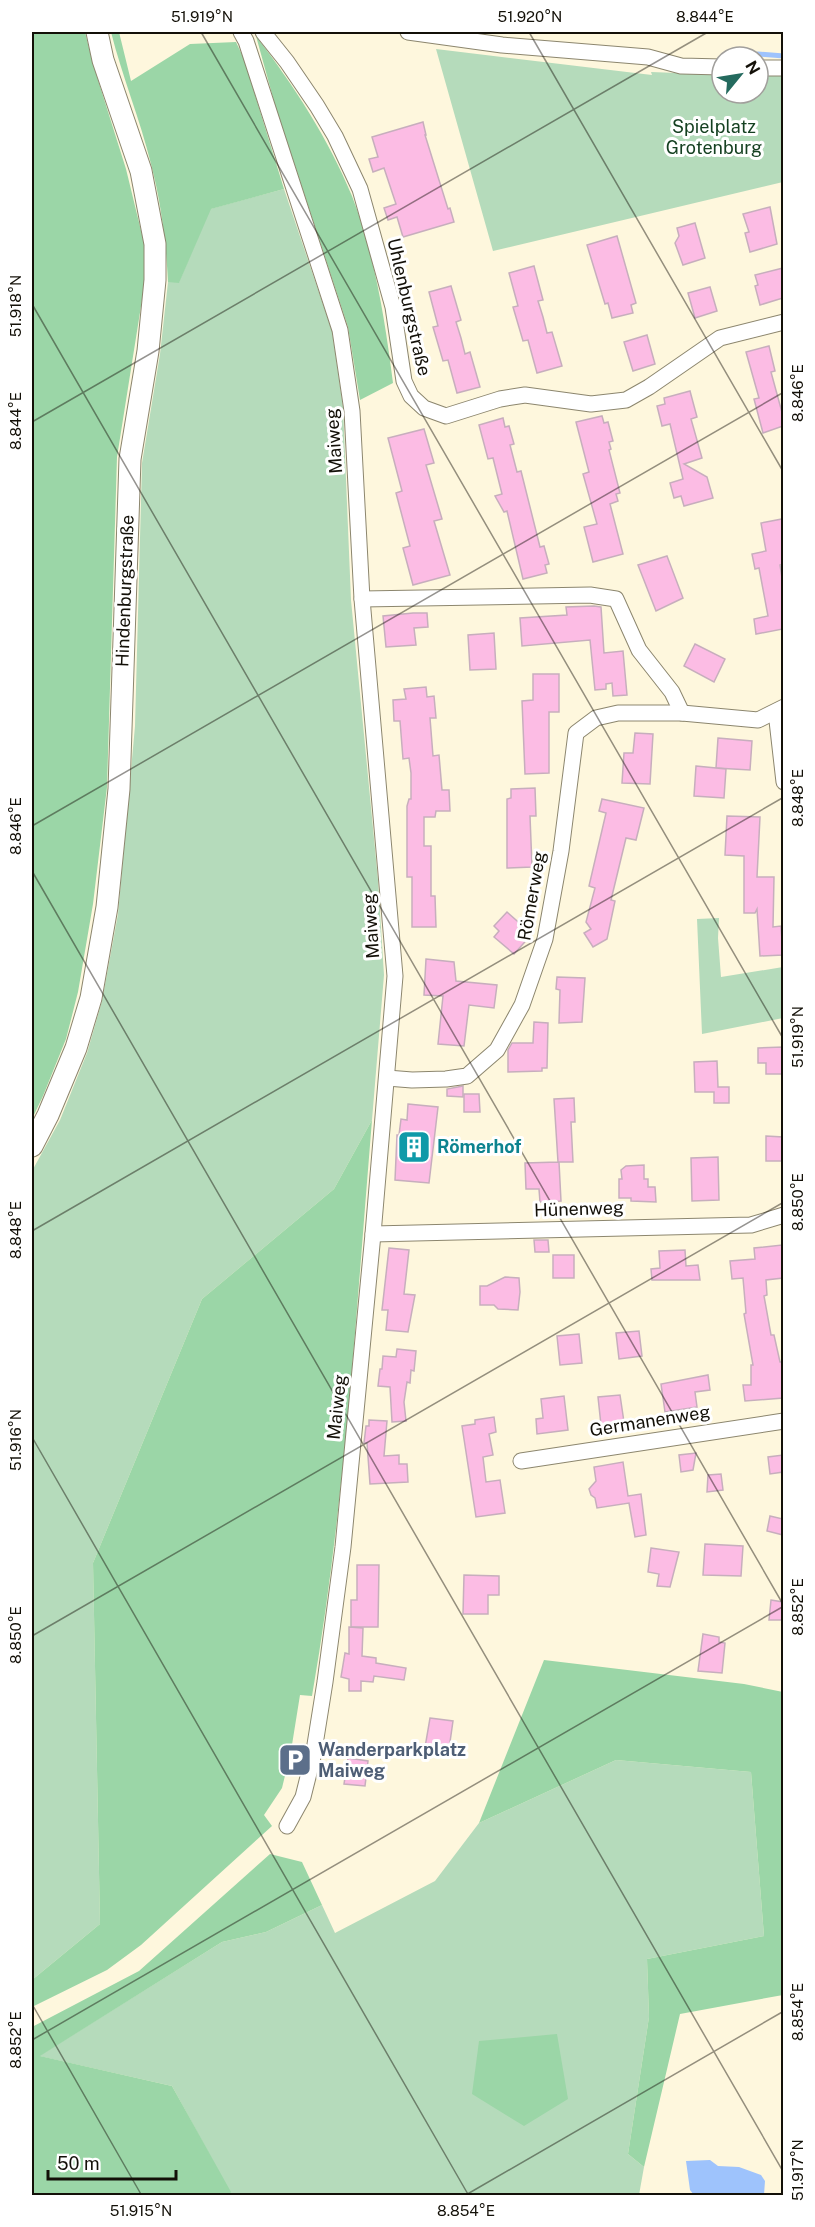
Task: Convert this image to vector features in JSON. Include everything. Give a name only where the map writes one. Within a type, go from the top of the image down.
[{"type":"main road","name":"Hindenburgstraße","points":[[32,1146],[48,1115],[76,1048],[91,998],[107,907],[119,789],[130,459],[148,351],[155,280],[155,244],[141,171],[103,60],[97,32]]},
{"type":"street","name":"Maiweg","points":[[241,32],[246,41],[340,330],[352,411],[362,599],[395,976],[343,1547],[313,1757],[303,1797],[287,1826]]},
{"type":"street","name":"Uhlenburgstraße","points":[[263,32],[317,106],[335,136],[360,189],[393,307],[404,381],[411,396],[424,408],[446,416],[500,399],[525,394],[591,404],[626,400],[720,338],[783,322]]},
{"type":"street","points":[[408,32],[502,45],[648,57],[681,66],[710,67]]},
{"type":"street","points":[[362,599],[590,595],[616,599],[639,650],[672,692],[682,713]]},
{"type":"street","points":[[780,710],[783,782]]},
{"type":"street","name":"Römerweg","points":[[387,1078],[412,1080],[467,1076],[497,1050],[522,1005],[545,939],[561,851],[576,733],[596,718],[618,713],[682,713],[758,720],[780,710]]},
{"type":"street","name":"Hünenweg","points":[[373,1234],[751,1225],[783,1215]]},
{"type":"street","name":"Germanenweg","points":[[521,1461],[783,1421]]},
{"type":"green space","points":[[32,32],[85,32],[126,169],[144,243],[145,281],[117,457],[107,787],[93,904],[78,992],[66,1039],[32,1119]]},
{"type":"green space","points":[[111,32],[119,32],[131,81],[190,44],[236,42],[244,59],[284,189],[211,209],[179,283],[168,282],[155,178]]},
{"type":"green space","points":[[256,36],[297,93],[321,133],[352,196],[367,242],[383,312],[393,383],[360,400],[348,327],[275,105]]},
{"type":"green space","name":"Spielplatz Grotenburg","points":[[436,49],[652,75],[651,72],[677,73],[681,66],[710,69],[710,105],[770,105],[770,73],[783,74],[783,182],[493,251]]},
{"type":"green space","points":[[284,189],[332,331],[343,407],[351,600],[378,880],[384,975],[372,1120],[334,1189],[202,1299],[93,1563],[100,1924],[32,1980],[32,1171],[60,1120],[87,1053],[102,1001],[118,914],[135,726],[142,463],[160,354],[168,282],[179,282],[210,209]]},
{"type":"green space","points":[[719,918],[721,977],[783,967],[783,1018],[702,1034],[697,919]]},
{"type":"green space","points":[[372,1120],[348,1409],[323,1625],[312,1696],[300,1695],[291,1751],[282,1788],[264,1815],[272,1826],[141,1945],[107,1970],[32,2007],[32,1980],[100,1924],[93,1563],[202,1299],[334,1189]]},
{"type":"green space","points":[[544,1660],[744,1684],[783,1692],[783,1995],[680,2014],[644,2167],[628,2154],[649,2017],[647,1959],[764,1936],[751,1772],[616,1760],[479,1823]]},
{"type":"green space","points":[[616,1760],[751,1772],[764,1936],[647,1959],[649,2017],[628,2154],[644,2167],[639,2195],[229,2195],[230,2192],[172,2086],[39,2056],[222,1942],[266,1932],[322,1905],[335,1933],[435,1881],[479,1823]]},
{"type":"green space","points":[[270,1854],[302,1862],[322,1905],[266,1932],[222,1942],[40,2056],[172,2086],[231,2192],[229,2195],[32,2195],[32,2027],[139,1971]]},
{"type":"green space","points":[[557,2034],[568,2099],[524,2126],[472,2094],[479,2041]]},
{"type":"water","points":[[710,2160],[718,2166],[739,2167],[761,2175],[765,2181],[764,2195],[694,2195],[690,2190],[686,2161]]},
{"type":"building","points":[[423,122],[425,135],[454,222],[403,237],[397,217],[388,220],[384,208],[396,204],[384,168],[373,172],[369,159],[378,157],[372,137]]},
{"type":"building","points":[[770,207],[777,244],[750,252],[745,233],[749,232],[743,214]]},
{"type":"building","points":[[695,223],[705,258],[683,265],[675,243],[679,236],[677,228]]},
{"type":"building","points":[[617,236],[636,303],[631,305],[633,313],[612,318],[608,303],[605,304],[587,245]]},
{"type":"building","points":[[534,266],[543,300],[538,301],[547,333],[552,332],[562,366],[537,373],[528,340],[523,341],[513,307],[518,306],[509,273]]},
{"type":"building","points":[[783,268],[783,298],[760,305],[755,286],[758,285],[755,275]]},
{"type":"building","points":[[451,286],[461,320],[456,322],[465,354],[470,352],[480,387],[457,393],[448,360],[443,361],[433,327],[438,326],[429,292]]},
{"type":"building","points":[[710,287],[717,311],[695,318],[688,293]]},
{"type":"building","points":[[647,335],[655,364],[633,371],[624,342]]},
{"type":"building","points":[[769,346],[775,371],[771,372],[783,416],[783,426],[763,433],[754,399],[759,398],[746,352]]},
{"type":"building","points":[[690,391],[697,417],[691,419],[702,458],[684,464],[707,477],[713,498],[684,506],[681,496],[674,498],[670,483],[683,479],[670,424],[662,426],[657,406],[665,404],[664,398]]},
{"type":"building","points":[[602,416],[604,423],[608,422],[613,441],[609,442],[611,449],[609,450],[620,493],[616,494],[618,501],[610,504],[623,554],[593,562],[584,527],[597,524],[583,474],[589,472],[576,422]]},
{"type":"building","points":[[503,418],[505,427],[509,426],[514,444],[510,445],[517,472],[521,471],[540,547],[544,546],[549,564],[545,565],[547,573],[523,579],[507,511],[504,512],[495,496],[502,494],[493,458],[488,459],[479,425]]},
{"type":"building","points":[[424,429],[434,463],[426,465],[442,519],[434,521],[450,575],[413,585],[403,548],[410,546],[396,493],[402,491],[388,438]]},
{"type":"building","points":[[782,519],[783,564],[780,565],[783,584],[783,629],[756,634],[754,619],[768,616],[759,568],[755,569],[752,554],[766,551],[761,523]]},
{"type":"building","points":[[667,556],[683,598],[656,611],[638,565]]},
{"type":"building","points":[[566,607],[601,607],[604,653],[623,651],[627,695],[613,696],[612,683],[606,684],[606,689],[595,690],[590,640],[522,646],[520,618],[567,615]]},
{"type":"building","points":[[427,613],[428,627],[414,628],[416,645],[386,647],[383,616]]},
{"type":"building","points":[[494,633],[496,669],[470,670],[468,635]]},
{"type":"building","points":[[695,644],[725,659],[714,682],[684,666]]},
{"type":"building","points":[[533,674],[559,674],[559,712],[549,712],[549,773],[525,774],[522,701],[533,700]]},
{"type":"building","points":[[426,687],[427,697],[434,696],[436,718],[430,718],[433,756],[439,755],[442,790],[449,790],[450,811],[436,811],[435,817],[424,817],[424,846],[431,846],[431,896],[435,896],[436,927],[412,927],[412,877],[407,877],[407,806],[411,799],[411,773],[409,758],[403,759],[400,721],[394,721],[393,700],[406,699],[404,689]]},
{"type":"building","points":[[635,733],[653,734],[650,784],[622,783],[624,753],[633,753]]},
{"type":"building","points":[[718,738],[752,741],[750,770],[716,768]]},
{"type":"building","points":[[696,766],[726,769],[724,798],[694,796]]},
{"type":"building","points":[[535,788],[536,816],[530,816],[532,867],[507,868],[507,799],[511,798],[511,789]]},
{"type":"building","points":[[602,799],[644,808],[636,840],[626,838],[611,900],[615,901],[607,939],[593,947],[584,933],[591,929],[586,922],[595,888],[589,886],[606,813],[599,811]]},
{"type":"building","points":[[727,816],[760,817],[757,877],[774,877],[773,927],[781,926],[783,955],[760,956],[757,909],[755,913],[744,913],[744,856],[725,855]]},
{"type":"building","points":[[507,912],[532,934],[514,954],[494,937],[499,931],[494,926]]},
{"type":"building","points":[[426,959],[454,962],[456,981],[497,985],[494,1008],[469,1005],[464,1046],[438,1044],[443,996],[424,995]]},
{"type":"building","points":[[557,977],[585,978],[582,1022],[559,1023],[560,990],[556,989]]},
{"type":"building","points":[[534,1022],[548,1023],[547,1068],[542,1068],[542,1071],[508,1072],[508,1050],[512,1043],[533,1043]]},
{"type":"building","points":[[783,1047],[783,1074],[766,1074],[766,1063],[758,1063],[758,1048]]},
{"type":"building","points":[[717,1061],[718,1087],[729,1087],[729,1103],[714,1103],[714,1092],[695,1092],[694,1062]]},
{"type":"building","points":[[463,1086],[463,1097],[447,1096],[447,1089]]},
{"type":"building","points":[[464,1094],[479,1094],[480,1112],[464,1112]]},
{"type":"building","points":[[574,1098],[575,1122],[571,1122],[573,1162],[559,1162],[561,1201],[540,1202],[539,1189],[526,1189],[525,1163],[558,1162],[554,1099]]},
{"type":"building","name":"Römerhof","points":[[408,1104],[438,1107],[429,1183],[395,1180],[397,1135],[399,1135],[401,1119],[407,1120]]},
{"type":"building","points":[[766,1136],[783,1137],[783,1161],[766,1161]]},
{"type":"building","points":[[718,1157],[719,1200],[692,1201],[691,1158]]},
{"type":"building","points":[[644,1165],[644,1179],[648,1179],[648,1187],[655,1187],[656,1202],[619,1198],[621,1170],[626,1166]]},
{"type":"building","points":[[534,1240],[548,1240],[549,1252],[535,1252]]},
{"type":"building","points":[[782,1245],[783,1278],[766,1280],[767,1295],[764,1296],[771,1335],[774,1335],[780,1362],[783,1362],[783,1398],[745,1401],[743,1385],[751,1385],[751,1365],[753,1365],[744,1314],[746,1313],[743,1278],[732,1279],[730,1261],[755,1259],[754,1248]]},
{"type":"building","points":[[389,1248],[409,1250],[404,1294],[415,1295],[408,1332],[386,1330],[388,1310],[382,1310]]},
{"type":"building","points":[[685,1250],[686,1266],[698,1265],[700,1280],[652,1280],[651,1269],[660,1268],[659,1251]]},
{"type":"building","points":[[553,1255],[574,1255],[574,1278],[553,1278]]},
{"type":"building","points":[[505,1277],[519,1278],[518,1310],[498,1309],[494,1305],[480,1305],[480,1286],[487,1286]]},
{"type":"building","points":[[639,1331],[642,1356],[619,1359],[616,1333]]},
{"type":"building","points":[[579,1334],[582,1363],[560,1365],[557,1336]]},
{"type":"building","points":[[397,1349],[416,1351],[414,1371],[411,1370],[410,1383],[407,1382],[404,1402],[406,1421],[392,1422],[390,1387],[378,1386],[383,1356],[396,1357]]},
{"type":"building","points":[[708,1375],[710,1390],[695,1392],[697,1407],[665,1412],[661,1384]]},
{"type":"building","points":[[620,1395],[624,1422],[601,1425],[598,1397]]},
{"type":"building","points":[[564,1396],[568,1430],[537,1434],[536,1419],[543,1418],[541,1399]]},
{"type":"building","points":[[494,1417],[496,1432],[489,1434],[493,1455],[483,1457],[486,1482],[500,1480],[505,1513],[476,1517],[462,1426],[475,1424],[475,1420]]},
{"type":"building","points":[[369,1420],[387,1421],[384,1456],[399,1455],[399,1464],[407,1464],[408,1482],[370,1484],[367,1443],[364,1443]]},
{"type":"building","points":[[696,1453],[693,1470],[681,1472],[679,1455]]},
{"type":"building","points":[[783,1455],[783,1472],[770,1474],[768,1457]]},
{"type":"building","points":[[623,1462],[628,1496],[641,1494],[646,1535],[635,1537],[629,1503],[597,1508],[595,1498],[589,1489],[596,1481],[594,1467]]},
{"type":"building","points":[[721,1474],[723,1490],[707,1492],[708,1475]]},
{"type":"building","points":[[770,1516],[783,1519],[783,1535],[767,1531]]},
{"type":"building","points":[[705,1544],[743,1546],[741,1576],[703,1575]]},
{"type":"building","points":[[651,1548],[679,1552],[670,1587],[657,1586],[659,1574],[648,1572]]},
{"type":"building","points":[[357,1565],[379,1565],[378,1627],[351,1627],[351,1600],[357,1600]]},
{"type":"building","points":[[464,1575],[499,1576],[499,1595],[488,1595],[488,1614],[463,1614]]},
{"type":"building","points":[[771,1600],[783,1602],[783,1620],[769,1620]]},
{"type":"building","points":[[349,1627],[363,1628],[362,1656],[376,1658],[376,1663],[406,1668],[404,1680],[374,1676],[373,1682],[361,1681],[361,1691],[349,1691],[349,1679],[341,1677],[345,1653],[349,1654]]},
{"type":"building","points":[[703,1634],[719,1637],[719,1642],[725,1643],[722,1673],[698,1671]]},
{"type":"building","points":[[430,1718],[453,1721],[448,1756],[424,1753]]},
{"type":"building","points":[[348,1758],[368,1761],[365,1786],[344,1784]]},
{"type":"waterway","points":[[770,55],[784,56]]},
{"type":"place","name":"Römerhof","points":[[414,1147]]},
{"type":"place","name":"Wanderparkplatz Maiweg","points":[[295,1760]]}]
